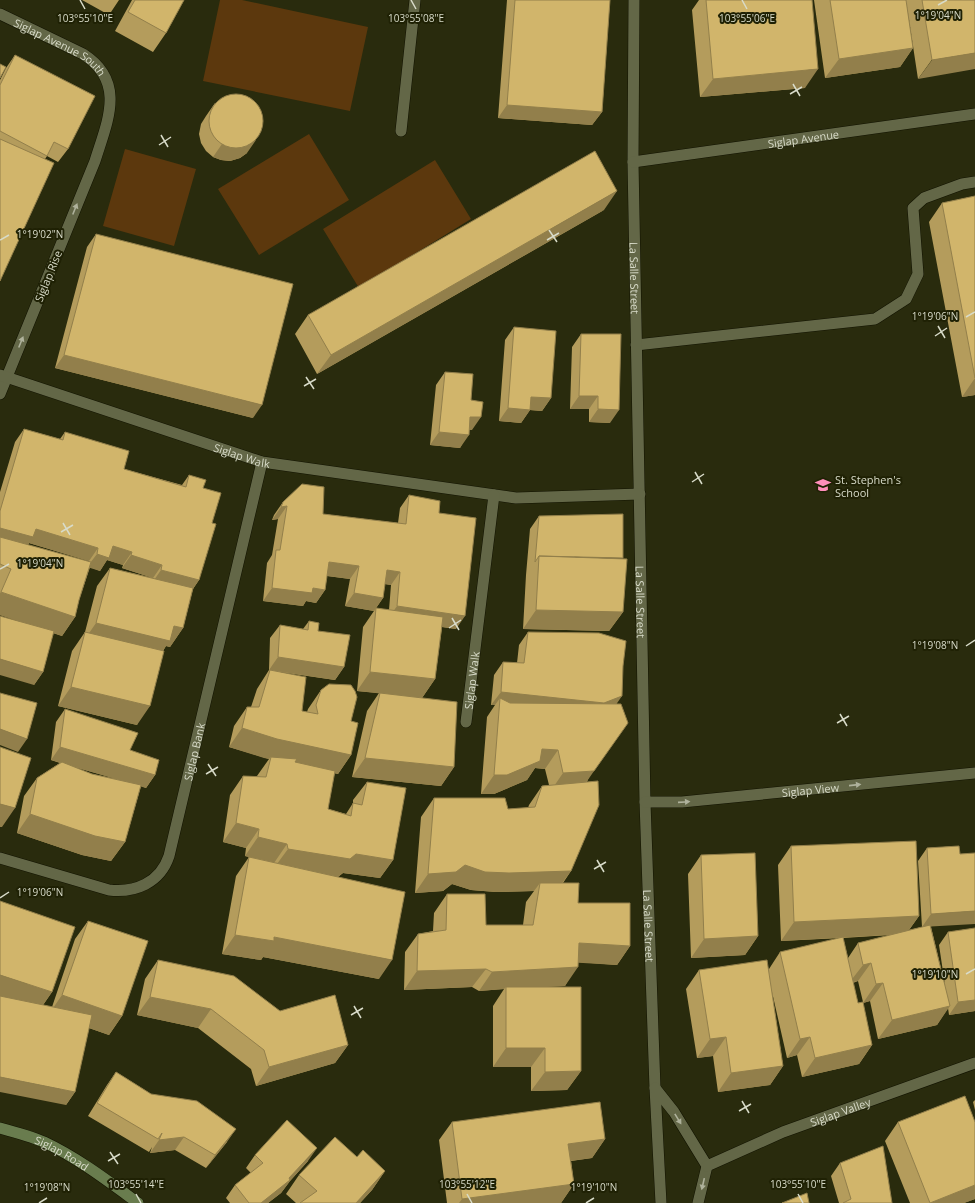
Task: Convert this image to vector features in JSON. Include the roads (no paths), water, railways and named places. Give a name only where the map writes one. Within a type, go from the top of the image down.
[{"type":"main road","name":"Siglap Road","points":[[0,1128],[21,1133],[43,1142],[70,1156],[101,1175],[138,1203]]},
{"type":"street","points":[[401,131],[415,0]]},
{"type":"street","name":"La Salle Street","points":[[634,0],[632,162],[640,494],[645,802],[655,1088],[661,1203]]},
{"type":"street","name":"Siglap Avenue South","points":[[0,14],[93,60],[106,77],[110,89]]},
{"type":"street","name":"Siglap Rise","points":[[0,394],[3,377],[94,161],[108,117],[110,89]]},
{"type":"street","name":"Siglap Avenue","points":[[632,162],[975,114]]},
{"type":"street","points":[[636,344],[875,319],[906,299],[918,274],[913,208],[924,198],[962,184],[975,182]]},
{"type":"street","name":"Siglap Walk","points":[[3,377],[262,462],[516,498],[640,494]]},
{"type":"street","name":"Siglap Bank","points":[[0,858],[109,890],[122,891],[143,886],[164,868],[169,856],[262,462]]},
{"type":"street","name":"Siglap Walk","points":[[466,722],[494,495]]},
{"type":"street","name":"Siglap View","points":[[645,802],[682,802],[975,773]]},
{"type":"street","name":"Siglap Valley","points":[[707,1166],[783,1132],[975,1063]]},
{"type":"street","points":[[655,1088],[674,1112],[707,1166],[698,1203]]},
{"type":"place","name":"St. Stephen's School","points":[[823,485]]}]
